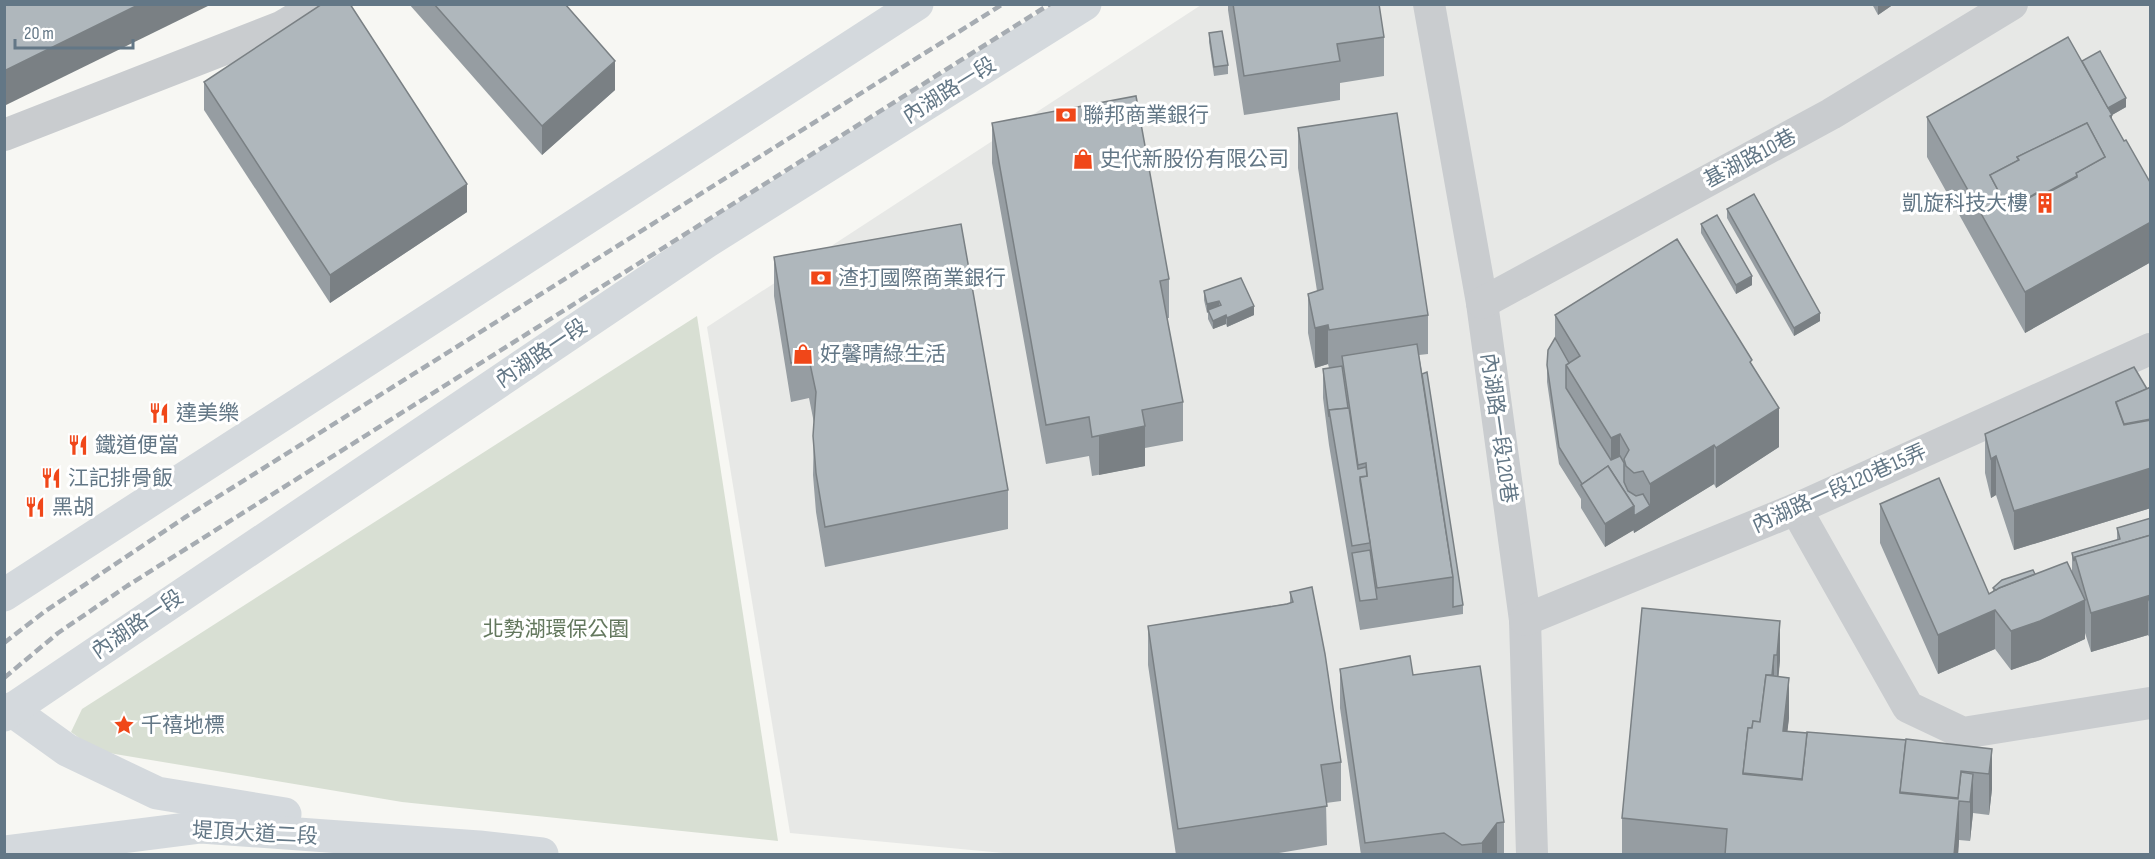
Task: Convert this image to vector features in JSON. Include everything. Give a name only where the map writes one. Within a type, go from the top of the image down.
[{"type":"main road","points":[[4,595],[917,4]]},
{"type":"main road","name":"內湖路一段","points":[[7,712],[706,242],[1085,4]]},
{"type":"main road","points":[[7,712],[67,750],[157,793],[479,847]]},
{"type":"main road","name":"堤頂大道二段","points":[[4,852],[201,827],[479,847],[542,855]]},
{"type":"street","points":[[4,135],[281,27],[320,4]]},
{"type":"street","name":"內湖路一段120巷","points":[[1429,4],[1482,303],[1525,620],[1532,855]]},
{"type":"street","name":"基湖路10巷","points":[[1482,303],[1831,114],[2012,4]]},
{"type":"street","name":"內湖路一段120巷15弄","points":[[1525,620],[1796,509],[2151,349]]},
{"type":"street","points":[[1796,509],[1908,707],[1963,733],[2151,703]]},
{"type":"shaded area","points":[[1201,5],[2150,5],[2150,854],[1014,854],[790,833],[707,327]]},
{"type":"green space","name":"北勢湖環保公園","points":[[697,316],[778,841],[402,802],[97,751],[71,732],[82,709]]},
{"type":"building","points":[[4,4],[140,4],[4,71]]},
{"type":"building","points":[[322,4],[350,4],[467,184],[330,275],[204,82]]},
{"type":"building","points":[[434,4],[565,4],[615,61],[542,126]]},
{"type":"building","points":[[1233,4],[1379,4],[1384,37],[1337,44],[1340,61],[1244,76]]},
{"type":"building","points":[[1222,31],[1228,65],[1214,67],[1209,33]]},
{"type":"building","points":[[2068,37],[2124,141],[2126,140],[2151,184],[2151,222],[2025,292],[1927,117]],"holes":[[[2087,123],[2105,157],[2076,173],[2077,177],[2040,197],[2038,193],[2008,209],[1990,175],[2019,160],[2017,157]]]},
{"type":"building","points":[[2100,51],[2126,98],[2108,108],[2082,61]]},
{"type":"building","points":[[1136,96],[1169,279],[1160,281],[1183,402],[1142,410],[1145,426],[1092,437],[1089,417],[1046,425],[992,123]]},
{"type":"building","points":[[1397,113],[1428,315],[1329,330],[1328,325],[1315,328],[1308,294],[1323,289],[1298,128]]},
{"type":"building","points":[[2087,123],[2105,157],[2076,173],[2077,176],[2040,196],[2038,192],[2008,209],[1990,175],[2019,160],[2017,157]]},
{"type":"building","points":[[1754,194],[1820,313],[1794,328],[1727,209]]},
{"type":"building","points":[[1717,215],[1752,276],[1736,285],[1701,224]]},
{"type":"building","points":[[961,224],[1008,490],[825,527],[816,473],[813,436],[816,392],[809,359],[791,363],[774,257]]},
{"type":"building","points":[[1677,239],[1779,408],[1716,448],[1714,445],[1650,484],[1643,471],[1634,473],[1626,466],[1624,459],[1629,450],[1620,434],[1611,438],[1566,365],[1580,356],[1555,315]]},
{"type":"building","points":[[1241,278],[1254,306],[1227,318],[1226,315],[1213,321],[1208,310],[1221,305],[1219,301],[1207,304],[1204,291]]},
{"type":"building","points":[[1555,338],[1569,363],[1566,365],[1566,388],[1611,460],[1620,456],[1624,463],[1624,482],[1628,491],[1636,496],[1643,494],[1650,506],[1634,516],[1634,506],[1608,466],[1582,484],[1559,447],[1547,365],[1548,350]]},
{"type":"building","points":[[1417,344],[1453,577],[1377,588],[1360,477],[1367,476],[1366,463],[1358,465],[1342,356]]},
{"type":"building","points":[[1342,366],[1348,408],[1329,410],[1329,417],[1323,369]]},
{"type":"building","points":[[2134,367],[2147,389],[2116,403],[2124,425],[2151,420],[2151,468],[2014,511],[1996,456],[1991,459],[1985,434]]},
{"type":"building","points":[[1427,372],[1463,605],[1453,607],[1453,577],[1422,374]]},
{"type":"building","points":[[2151,387],[2151,419],[2124,424],[2116,402]]},
{"type":"building","points":[[1349,408],[1358,469],[1366,467],[1367,476],[1360,477],[1360,481],[1370,543],[1352,546],[1329,410]]},
{"type":"building","points":[[1608,466],[1634,506],[1605,524],[1581,485]]},
{"type":"building","points":[[1939,478],[1989,594],[2067,562],[2085,600],[2040,621],[2011,631],[1995,610],[1938,635],[1880,504]]},
{"type":"building","points":[[2151,518],[2151,535],[2075,557],[2074,561],[2072,553],[2120,539],[2117,528]]},
{"type":"building","points":[[2151,535],[2151,595],[2091,613],[2075,557]]},
{"type":"building","points":[[1370,550],[1377,599],[1360,601],[1352,553]]},
{"type":"building","points":[[2033,570],[2035,574],[1996,590],[1993,588],[2002,580]]},
{"type":"building","points":[[1312,587],[1325,654],[1341,762],[1321,765],[1327,806],[1178,829],[1148,626],[1287,604],[1293,602],[1290,592]]},
{"type":"building","points":[[1642,608],[1780,621],[1777,655],[1774,655],[1772,675],[1766,675],[1760,722],[1753,721],[1752,728],[1748,728],[1743,774],[1802,780],[1807,732],[1906,740],[1900,793],[1958,799],[1961,772],[1973,774],[1970,802],[1959,801],[1954,855],[1725,855],[1727,829],[1622,818]]},
{"type":"building","points":[[1410,656],[1413,675],[1480,666],[1504,822],[1497,823],[1482,843],[1462,845],[1444,833],[1365,843],[1340,669]]},
{"type":"building","points":[[1766,675],[1789,678],[1783,731],[1807,733],[1802,779],[1743,773],[1748,728],[1752,728],[1753,721],[1760,722]]},
{"type":"building","points":[[1906,739],[1992,749],[1989,774],[1961,771],[1958,798],[1900,792]]},
{"type":"railway","points":[[4,643],[44,612],[184,518],[1003,4]]},
{"type":"railway","points":[[4,678],[58,633],[127,586],[1050,4]]},
{"type":"place","name":"聯邦商業銀行","points":[[1066,115]]},
{"type":"place","name":"史代新股份有限公司","points":[[1083,159]]},
{"type":"place","name":"凱旋科技大樓","points":[[2045,203]]},
{"type":"place","name":"渣打國際商業銀行","points":[[821,278]]},
{"type":"place","name":"好馨晴綠生活","points":[[803,354]]},
{"type":"place","name":"達美樂","points":[[159,413]]},
{"type":"place","name":"鐵道便當","points":[[78,445]]},
{"type":"place","name":"江記排骨飯","points":[[51,478]]},
{"type":"place","name":"黑胡","points":[[35,507]]},
{"type":"place","name":"千禧地標","points":[[124,725]]}]
